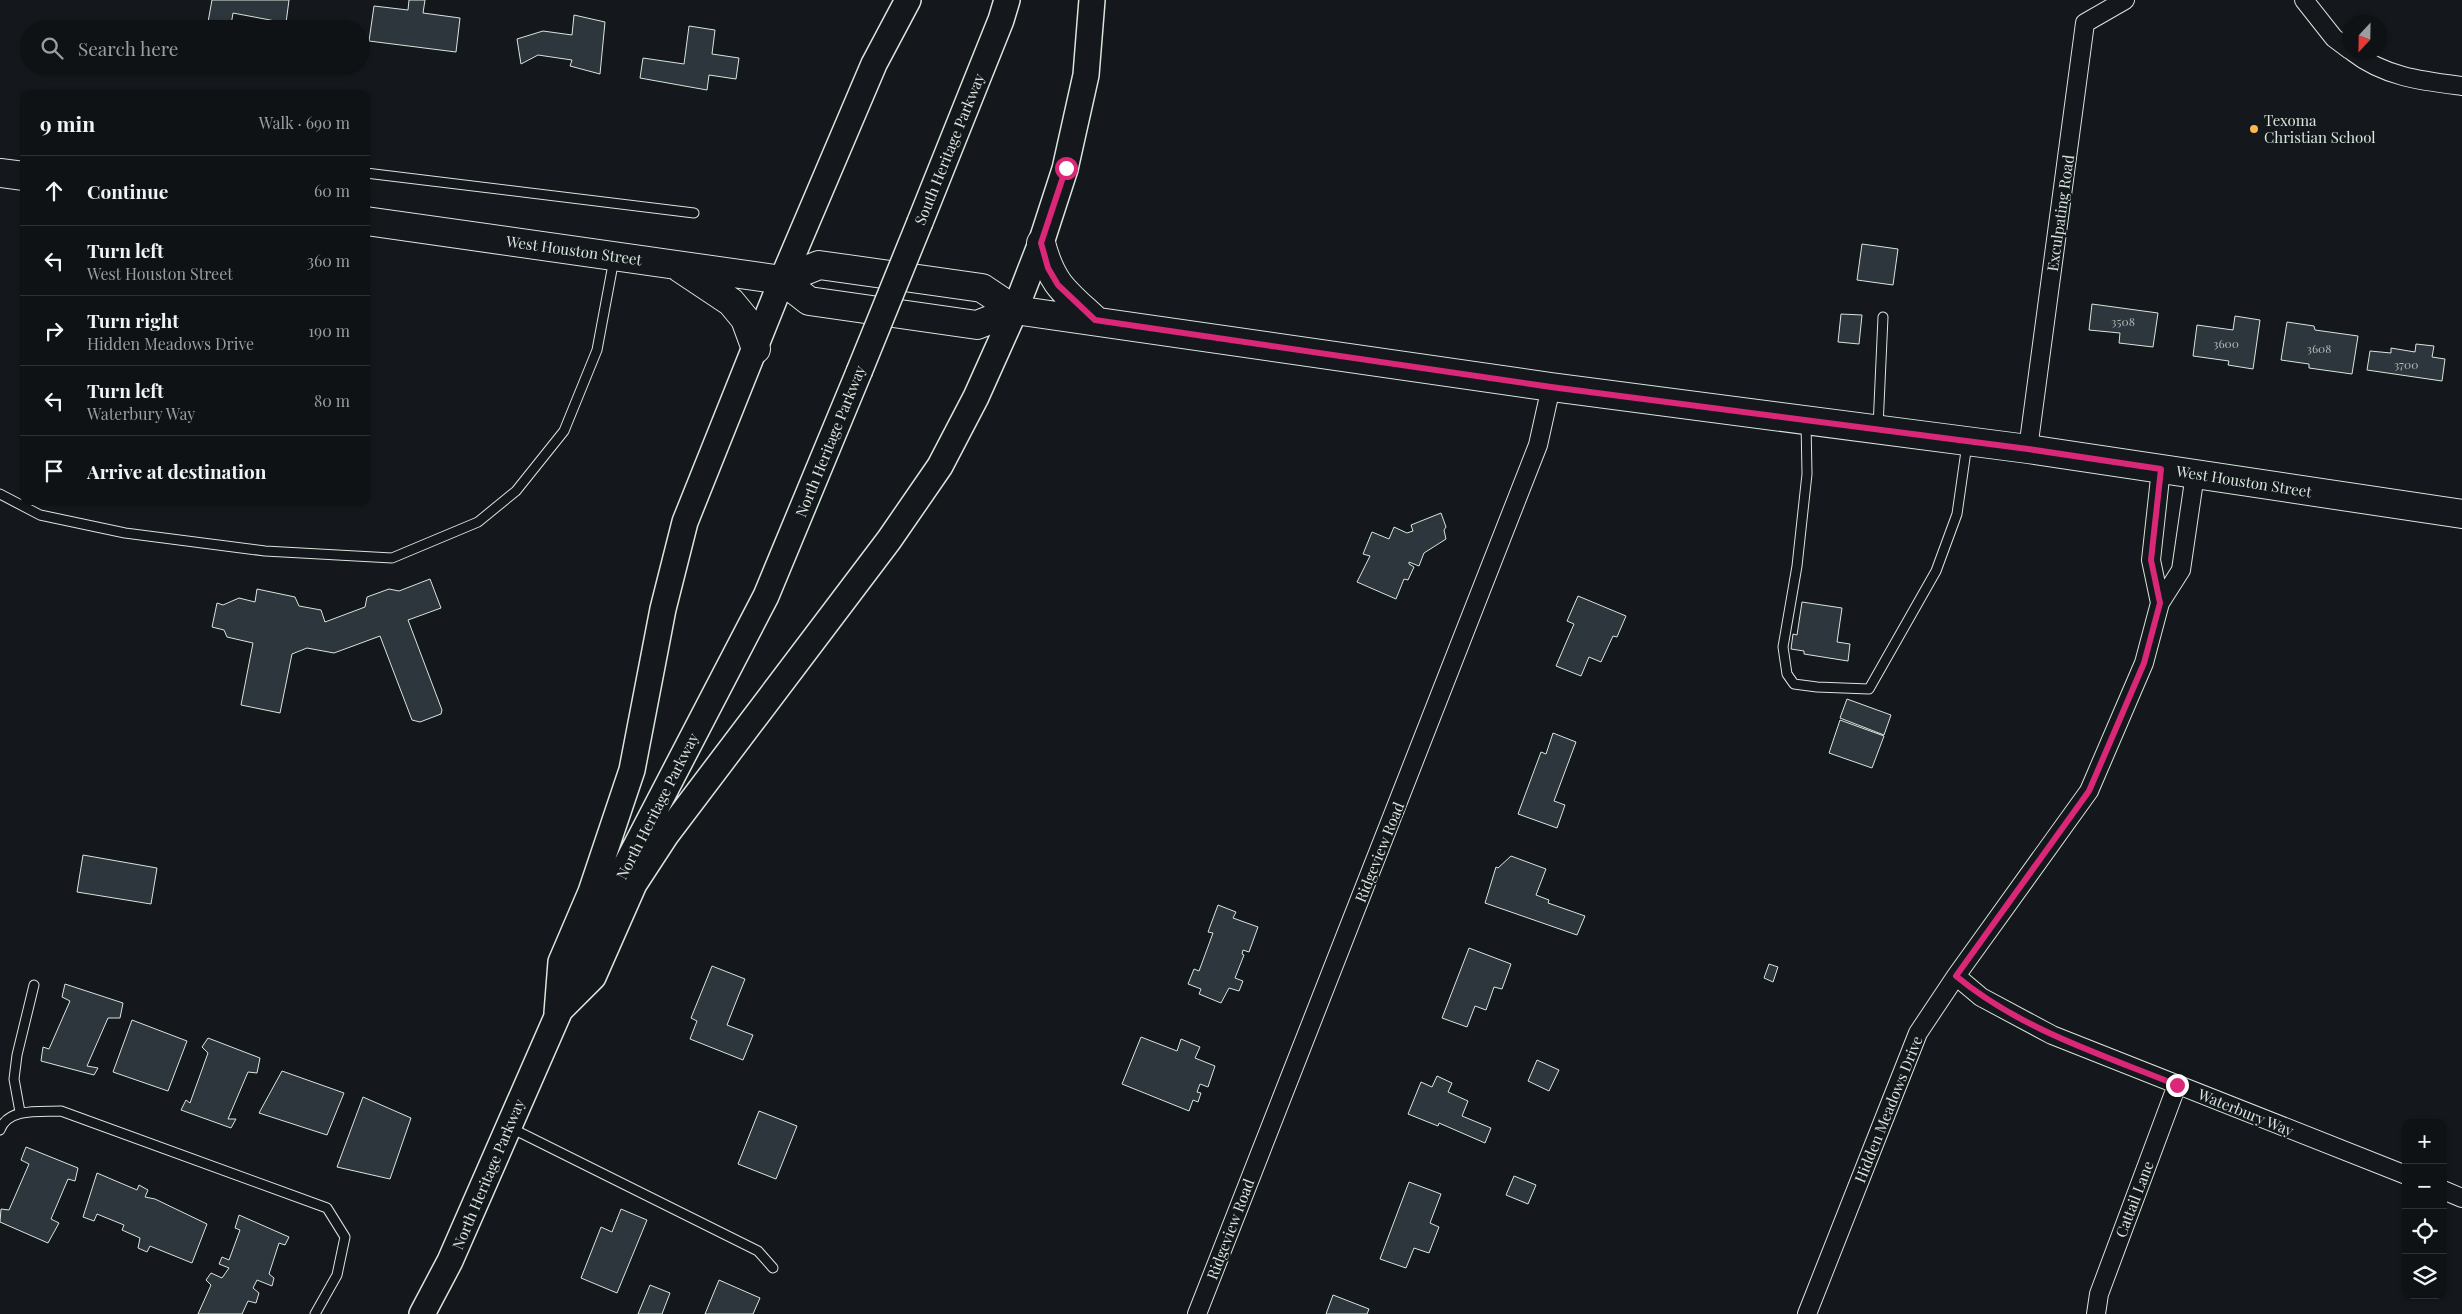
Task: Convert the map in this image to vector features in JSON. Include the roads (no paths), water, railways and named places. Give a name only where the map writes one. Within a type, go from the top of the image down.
[{"type":"main road","points":[[557,1013],[561,962],[591,892],[632,770],[663,609],[685,522],[756,349],[782,280],[874,64],[908,0]]},
{"type":"main road","name":"South Heritage Parkway","points":[[889,298],[1001,20],[1007,0]]},
{"type":"main road","points":[[557,1013],[593,977],[634,884],[666,835],[889,540],[940,466],[976,397],[1015,310],[1041,243],[1066,168],[1086,76],[1092,0]]},
{"type":"main road","points":[[0,173],[20,176]]},
{"type":"main road","name":"West Houston Street","points":[[370,222],[782,280],[809,301],[977,324],[1015,310]]},
{"type":"main road","points":[[1041,243],[1048,268],[1058,285],[1095,320]]},
{"type":"main road","points":[[675,264],[731,302],[744,319],[756,349]]},
{"type":"main road","name":"West Houston Street","points":[[782,280],[819,265],[982,288],[1015,310],[1551,387],[2028,449],[2462,514]]},
{"type":"main road","name":"North Heritage Parkway","points":[[422,1314],[450,1261],[609,898],[766,596],[889,298]]},
{"type":"street","name":"Exculpating Road","points":[[2028,449],[2085,23],[2125,0]]},
{"type":"street","points":[[2304,0],[2334,38],[2342,44]]},
{"type":"street","points":[[2362,60],[2401,77],[2462,86]]},
{"type":"street","name":"Ridgeview Road","points":[[1197,1314],[1538,445],[1551,387]]},
{"type":"street","name":"Hidden Meadows Drive","points":[[2160,603],[2151,560],[2161,469]]},
{"type":"street","name":"Hidden Meadows Drive","points":[[1807,1314],[1918,1033],[1956,976],[2089,791],[2144,663],[2160,603],[2181,570],[2195,474]]},
{"type":"street","name":"Waterbury Way","points":[[1956,976],[1981,997],[2036,1028],[2402,1173]]},
{"type":"street","name":"Cattail Lane","points":[[2096,1314],[2099,1294],[2177,1085]]},
{"type":"street","points":[[2447,1192],[2462,1198]]},
{"type":"lane","points":[[370,174],[694,213]]},
{"type":"lane","points":[[21,505],[40,515],[124,533],[265,552],[392,558],[478,522],[516,491],[564,431],[597,350],[614,256]]},
{"type":"lane","points":[[1878,430],[1883,316]]},
{"type":"lane","points":[[1806,420],[1806,483],[1797,566],[1784,647],[1787,674],[1794,684],[1816,687],[1869,689],[1873,683],[1939,563],[1957,514],[1967,441]]},
{"type":"lane","points":[[0,494],[20,504]]},
{"type":"lane","points":[[20,1112],[14,1079],[17,1055],[34,985]]},
{"type":"lane","points":[[0,1130],[2,1125],[20,1112],[61,1111],[327,1208],[345,1237],[337,1275],[315,1314]]},
{"type":"lane","points":[[509,1126],[758,1251],[773,1268]]},
{"type":"place","name":"Texoma Christian School","points":[[2254,129]]}]
